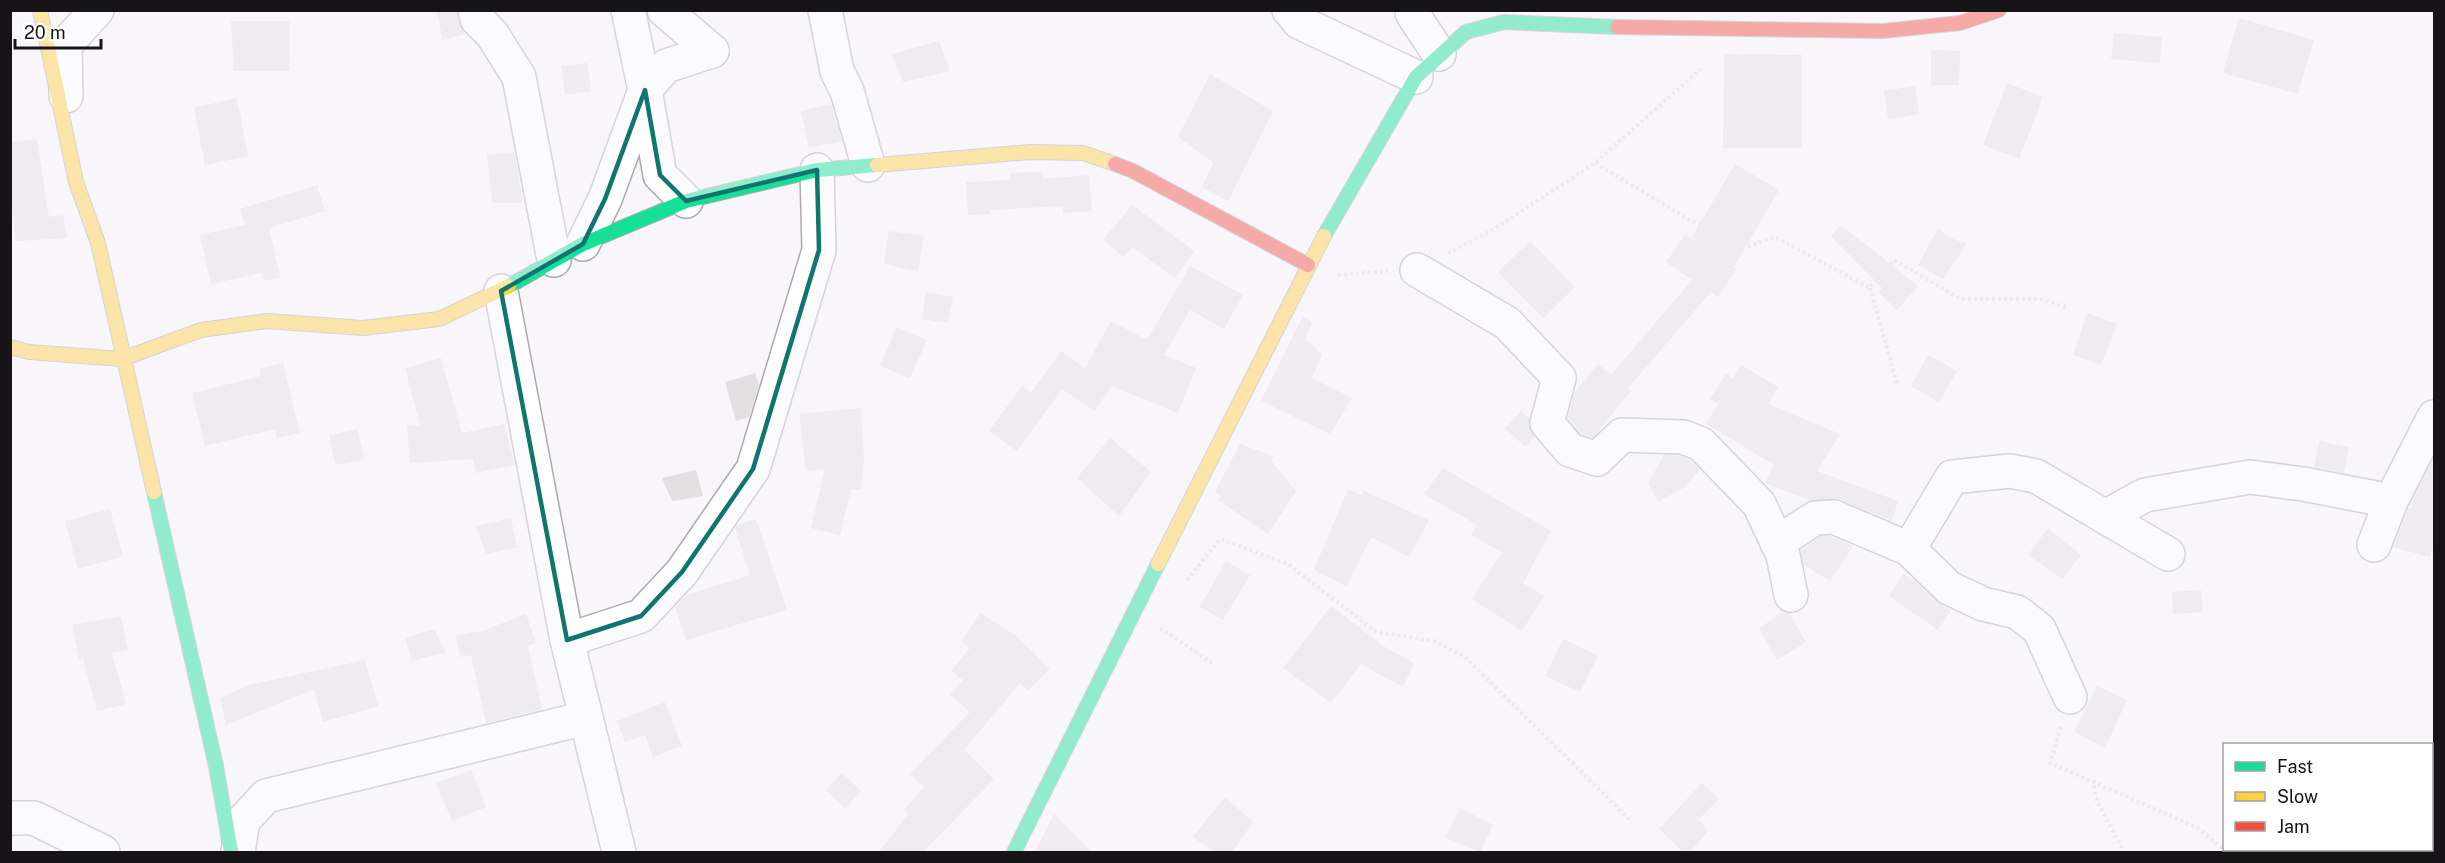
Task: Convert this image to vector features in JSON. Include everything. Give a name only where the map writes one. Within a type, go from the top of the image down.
[{"type":"street","points":[[40,10],[76,182],[98,243],[122,359],[216,766],[231,852]]},
{"type":"street","points":[[66,137],[65,45],[97,10]]},
{"type":"street","points":[[475,10],[477,19],[492,34],[519,77],[554,260]]},
{"type":"street","points":[[628,10],[660,175],[686,201]]},
{"type":"street","points":[[583,244],[606,199],[645,90],[666,66],[712,51],[663,10]]},
{"type":"street","points":[[825,10],[837,71],[847,91],[868,165]]},
{"type":"street","points":[[1289,10],[1299,22],[1416,77]]},
{"type":"street","points":[[1413,10],[1412,13],[1439,54]]},
{"type":"street","points":[[1014,852],[1308,265],[1416,77],[1439,54],[1466,32],[1504,22],[1650,29],[1883,31],[1999,10]]},
{"type":"street","points":[[10,347],[29,352],[122,359],[201,330],[267,321],[363,328],[439,320],[501,291],[583,244],[686,201],[817,170],[1030,152],[1083,153],[1132,171],[1308,265]]},
{"type":"street","points":[[567,640],[641,616],[682,572],[753,469],[819,250],[817,170]]},
{"type":"street","points":[[1417,270],[1507,323],[1559,378],[1547,423],[1570,450],[1597,459],[1622,435],[1683,437],[1701,444],[1759,504],[1783,555],[1791,595]]},
{"type":"street","points":[[501,291],[567,640],[619,852]]},
{"type":"street","points":[[2374,545],[2391,501],[2434,417]]},
{"type":"street","points":[[1909,549],[1952,477],[2010,471],[2036,476],[2168,554]]},
{"type":"street","points":[[2105,517],[2145,495],[2250,477],[2303,484],[2391,501]]},
{"type":"street","points":[[1777,543],[1815,518],[1834,517],[1909,549],[1949,588],[1983,604],[2017,612],[2039,629],[2070,697]]},
{"type":"street","points":[[237,852],[243,821],[266,796],[586,718]]},
{"type":"street","points":[[10,818],[34,818],[102,852]]},
{"type":"path","points":[[1308,265],[1333,275],[1417,270],[1494,229],[1595,163],[1701,69]]},
{"type":"path","points":[[1595,163],[1698,223],[1749,246],[1775,237],[1870,288],[1897,383]]},
{"type":"path","points":[[1870,288],[1894,260],[1961,300],[2041,300],[2067,308]]},
{"type":"path","points":[[1183,586],[1220,539],[1288,564],[1376,632],[1434,641],[1465,657],[1632,822]]},
{"type":"path","points":[[1140,602],[1153,623],[1215,665]]},
{"type":"path","points":[[2070,697],[2050,763],[2094,780],[2196,827],[2223,847]]},
{"type":"path","points":[[2094,780],[2095,797],[2124,852]]},
{"type":"highlighted area","points":[[645,90],[660,175],[686,201],[817,170],[819,250],[753,469],[682,572],[641,616],[567,640],[501,291],[583,244],[605,199]]},
{"type":"building","points":[[436,10],[457,10],[459,23],[465,34],[443,40]]},
{"type":"building","points":[[2239,18],[2314,40],[2298,94],[2223,73]]},
{"type":"building","points":[[231,21],[289,21],[290,71],[234,71]]},
{"type":"building","points":[[2114,33],[2162,37],[2160,63],[2111,59]]},
{"type":"building","points":[[939,41],[950,71],[903,82],[892,54]]},
{"type":"building","points":[[1931,50],[1960,51],[1959,85],[1931,85]]},
{"type":"building","points":[[1724,54],[1802,55],[1802,148],[1723,148]]},
{"type":"building","points":[[587,63],[591,91],[565,95],[561,66]]},
{"type":"building","points":[[1210,74],[1273,111],[1228,201],[1202,187],[1213,162],[1178,137]]},
{"type":"building","points":[[2007,83],[2043,97],[2019,159],[1983,145]]},
{"type":"building","points":[[1915,86],[1919,114],[1888,119],[1884,91]]},
{"type":"building","points":[[237,98],[248,156],[205,165],[194,108]]},
{"type":"building","points":[[831,104],[842,141],[809,148],[801,111]]},
{"type":"building","points":[[37,139],[49,217],[63,215],[67,238],[16,241],[10,193],[10,143]]},
{"type":"building","points":[[514,152],[523,203],[492,203],[487,155]]},
{"type":"building","points":[[1735,164],[1779,190],[1734,267],[1737,269],[1718,297],[1711,292],[1628,388],[1630,392],[1597,433],[1592,438],[1581,434],[1568,418],[1574,393],[1598,364],[1611,375],[1692,280],[1666,262],[1685,235],[1691,239]]},
{"type":"building","points":[[1043,172],[1043,179],[1089,175],[1092,211],[1063,213],[1063,206],[991,210],[991,214],[968,215],[966,182],[1011,180],[1010,173]]},
{"type":"building","points":[[317,185],[325,211],[269,228],[280,277],[265,281],[262,273],[211,284],[200,235],[245,225],[240,209]]},
{"type":"building","points":[[1132,205],[1194,251],[1175,278],[1132,247],[1124,257],[1103,240]]},
{"type":"building","points":[[1841,225],[1918,286],[1897,310],[1878,292],[1882,288],[1831,236]]},
{"type":"building","points":[[1938,229],[1955,240],[1967,243],[1943,279],[1918,265]]},
{"type":"building","points":[[889,231],[924,236],[918,272],[884,264]]},
{"type":"building","points":[[1530,241],[1575,287],[1543,318],[1498,272]]},
{"type":"building","points":[[1190,266],[1243,295],[1224,329],[1190,310],[1164,355],[1196,368],[1178,413],[1112,386],[1094,411],[1062,389],[1017,451],[989,431],[1022,386],[1031,393],[1061,351],[1085,368],[1111,321],[1147,340]]},
{"type":"building","points":[[926,292],[953,297],[948,323],[922,319]]},
{"type":"building","points":[[2087,313],[2117,324],[2101,365],[2073,355]]},
{"type":"building","points":[[1303,316],[1312,323],[1305,339],[1322,354],[1312,378],[1352,398],[1330,434],[1261,401]]},
{"type":"building","points":[[897,327],[927,340],[910,378],[880,366]]},
{"type":"building","points":[[1928,355],[1957,371],[1939,402],[1911,386]]},
{"type":"building","points":[[441,358],[462,433],[504,424],[515,465],[476,473],[473,459],[410,463],[407,426],[420,425],[405,368]]},
{"type":"building","points":[[283,363],[300,433],[277,438],[275,429],[205,446],[192,393],[261,376],[259,369]]},
{"type":"building","points":[[1741,365],[1778,387],[1768,404],[1840,434],[1817,471],[1898,501],[1892,521],[1841,500],[1810,500],[1765,483],[1774,465],[1706,424],[1718,404],[1710,399],[1726,374],[1733,378]]},
{"type":"building","points":[[755,373],[759,385],[749,417],[736,421],[725,382]]},
{"type":"building","points":[[861,408],[864,460],[861,490],[851,489],[840,535],[811,528],[825,469],[806,471],[799,414]]},
{"type":"building","points":[[1521,411],[1529,418],[1529,428],[1534,437],[1526,447],[1505,429]]},
{"type":"building","points":[[358,429],[364,460],[335,465],[329,435]]},
{"type":"building","points":[[1110,438],[1151,472],[1119,516],[1077,478]]},
{"type":"building","points":[[2319,441],[2349,447],[2344,473],[2314,467]]},
{"type":"building","points":[[1240,444],[1273,456],[1271,461],[1296,491],[1268,534],[1218,500],[1221,496],[1215,492]]},
{"type":"building","points":[[1664,455],[1679,456],[1690,460],[1700,470],[1683,488],[1658,502],[1648,483]]},
{"type":"building","points":[[2434,457],[2434,539],[2430,557],[2393,547],[2408,509],[2412,508],[2414,496]]},
{"type":"building","points":[[1443,468],[1551,531],[1523,583],[1544,596],[1522,631],[1472,599],[1502,552],[1471,535],[1477,525],[1424,494]]},
{"type":"building","points":[[696,470],[703,496],[672,501],[662,478]]},
{"type":"building","points":[[1348,489],[1361,495],[1364,491],[1429,520],[1409,557],[1371,537],[1347,586],[1314,570]]},
{"type":"building","points":[[110,509],[123,556],[78,569],[65,521]]},
{"type":"building","points":[[511,518],[517,548],[486,554],[476,526]]},
{"type":"building","points":[[756,519],[787,610],[686,640],[675,607],[687,595],[750,575],[735,528],[737,525]]},
{"type":"building","points":[[2048,528],[2081,555],[2062,579],[2028,555]]},
{"type":"building","points":[[1821,536],[1831,536],[1853,546],[1830,581],[1804,565],[1801,551]]},
{"type":"building","points":[[1226,561],[1250,575],[1223,620],[1200,607]]},
{"type":"building","points":[[1903,574],[1914,580],[1936,602],[1951,610],[1938,630],[1889,596]]},
{"type":"building","points":[[2201,590],[2203,612],[2173,614],[2172,592]]},
{"type":"building","points":[[1331,606],[1385,647],[1414,663],[1403,687],[1361,664],[1331,703],[1283,668]]},
{"type":"building","points":[[1783,611],[1789,613],[1806,642],[1777,660],[1759,629]]},
{"type":"building","points":[[980,613],[1015,635],[1050,669],[1028,690],[1020,683],[964,750],[994,779],[923,852],[879,852],[908,814],[904,810],[924,787],[910,774],[970,712],[950,695],[963,680],[951,671],[970,648],[961,642]]},
{"type":"building","points":[[526,614],[536,643],[528,646],[542,709],[486,723],[471,655],[460,657],[456,636],[485,630]]},
{"type":"building","points":[[121,616],[128,650],[112,653],[126,704],[97,711],[83,659],[79,660],[72,625]]},
{"type":"building","points":[[434,629],[446,652],[412,661],[405,638]]},
{"type":"building","points":[[1563,639],[1598,656],[1580,692],[1545,676]]},
{"type":"building","points":[[365,660],[378,706],[323,722],[314,689],[226,725],[220,698],[249,685]]},
{"type":"building","points":[[2097,686],[2127,700],[2105,748],[2074,732]]},
{"type":"building","points":[[665,702],[682,746],[653,757],[645,735],[625,742],[617,721]]},
{"type":"building","points":[[471,770],[486,807],[452,821],[436,783]]},
{"type":"building","points":[[842,773],[861,791],[845,808],[826,790]]},
{"type":"building","points":[[1702,783],[1719,799],[1699,819],[1708,831],[1690,852],[1683,852],[1659,829]]},
{"type":"building","points":[[1225,797],[1253,822],[1232,852],[1214,852],[1193,837]]},
{"type":"building","points":[[1460,808],[1493,825],[1480,852],[1445,838]]},
{"type":"building","points":[[1054,814],[1092,852],[1035,852]]},
{"type":"traffic: fast","points":[[1324,236],[1416,77],[1466,32],[1504,22],[1617,27]]},
{"type":"traffic: fast","points":[[509,286],[583,244],[686,201],[817,170],[877,165]]},
{"type":"traffic: fast","points":[[154,492],[216,766],[231,852]]},
{"type":"traffic: fast","points":[[1014,852],[1158,564]]},
{"type":"traffic: slow","points":[[40,10],[76,182],[98,243],[154,492]]},
{"type":"traffic: slow","points":[[877,165],[1030,152],[1083,153],[1115,164]]},
{"type":"traffic: slow","points":[[1158,564],[1324,236]]},
{"type":"traffic: slow","points":[[10,347],[29,352],[122,359],[201,330],[267,321],[363,328],[439,319],[509,286]]},
{"type":"traffic: jam","points":[[1617,27],[1883,31],[1960,23],[1999,10]]},
{"type":"traffic: jam","points":[[1115,164],[1133,171],[1308,265]]}]
